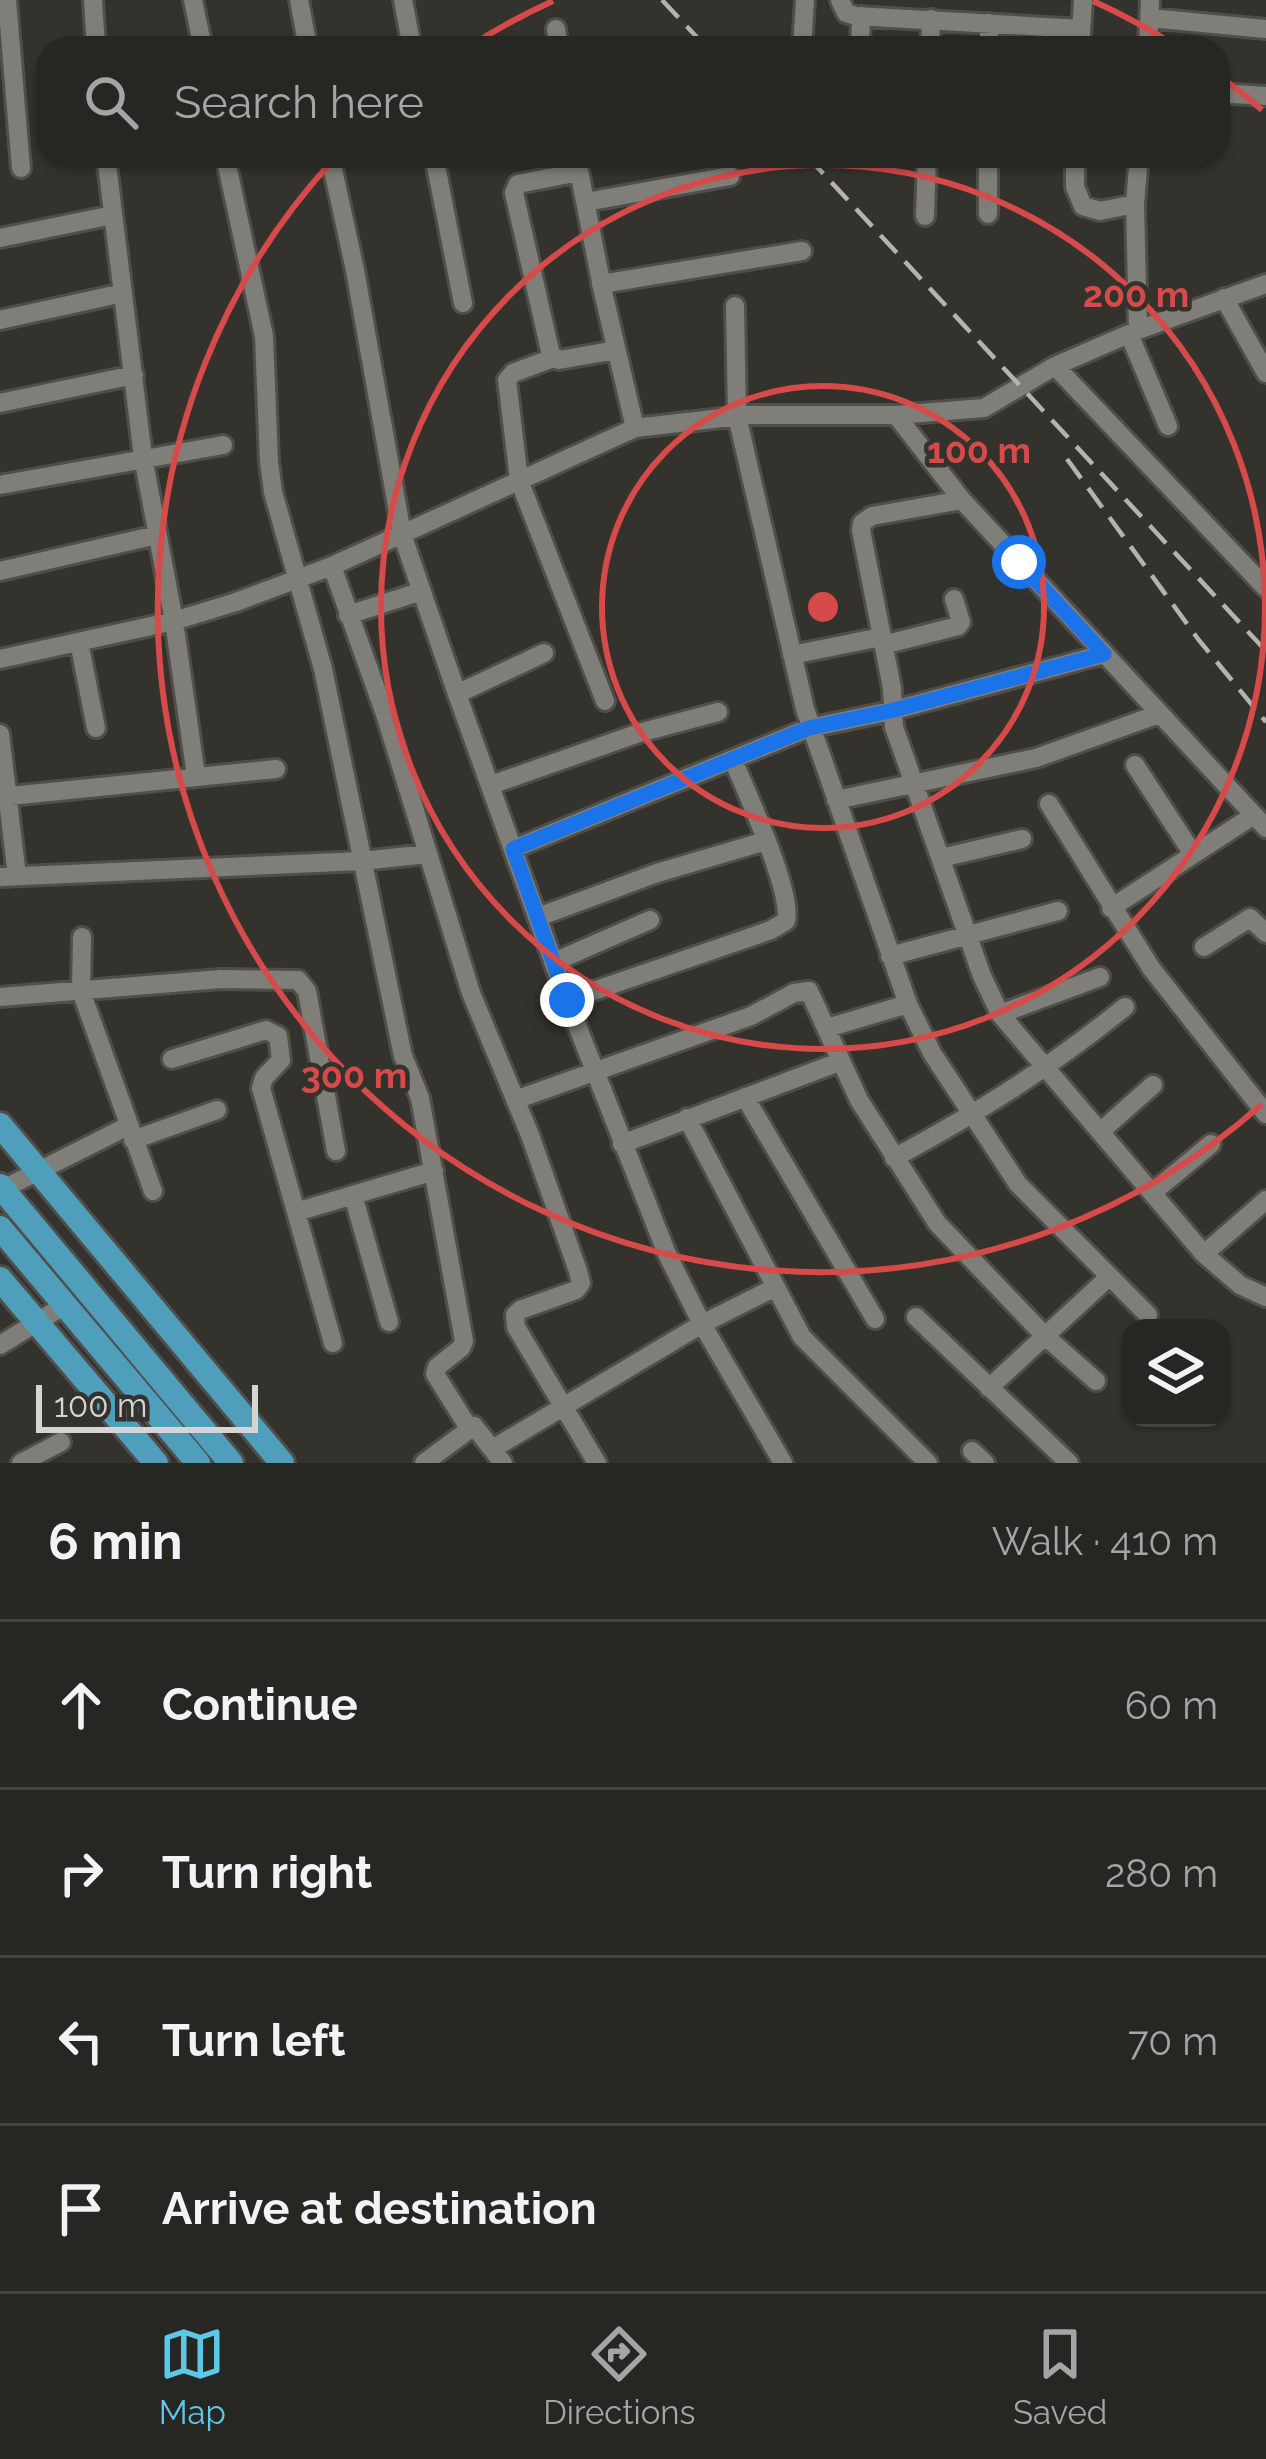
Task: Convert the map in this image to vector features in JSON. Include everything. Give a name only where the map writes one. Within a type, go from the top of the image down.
[{"type":"main road","points":[[0,1125],[282,1463]]},
{"type":"main road","points":[[2,1187],[231,1463]]},
{"type":"main road","points":[[1,1231],[198,1463]]},
{"type":"main road","points":[[0,1279],[156,1463]]},
{"type":"street","points":[[8,0],[7,66],[20,168]]},
{"type":"street","points":[[93,0],[95,36]]},
{"type":"street","points":[[193,0],[200,36]]},
{"type":"street","points":[[299,0],[306,36]]},
{"type":"street","points":[[403,0],[410,36]]},
{"type":"street","points":[[803,36],[805,0]]},
{"type":"street","points":[[840,0],[846,13],[861,16],[989,23],[1069,36]]},
{"type":"street","points":[[1081,36],[1083,0]]},
{"type":"street","points":[[1150,9],[1266,29]]},
{"type":"street","points":[[860,36],[861,16]]},
{"type":"street","points":[[930,36],[931,19]]},
{"type":"street","points":[[989,23],[989,36]]},
{"type":"street","points":[[1230,94],[1266,96]]},
{"type":"street","points":[[107,168],[143,457],[174,621],[196,776]]},
{"type":"street","points":[[231,168],[264,336],[271,477],[323,669],[403,1056],[420,1099],[464,1341],[435,1371],[469,1428]]},
{"type":"street","points":[[333,168],[356,270],[403,534],[457,694],[567,1000],[667,1254],[783,1463]]},
{"type":"street","points":[[436,168],[463,303]]},
{"type":"street","points":[[553,358],[514,188],[567,168]]},
{"type":"street","points":[[579,168],[635,428]]},
{"type":"street","points":[[925,216],[927,168]]},
{"type":"street","points":[[988,168],[988,214]]},
{"type":"street","points":[[1075,168],[1075,187],[1083,206],[1100,211],[1135,204]]},
{"type":"street","points":[[1138,168],[1134,332],[1168,426]]},
{"type":"street","points":[[586,202],[730,176]]},
{"type":"street","points":[[0,238],[113,215]]},
{"type":"street","points":[[601,284],[802,250]]},
{"type":"street","points":[[0,659],[174,621],[332,566],[635,428],[737,416],[896,415],[984,408],[1055,366],[1266,284]]},
{"type":"street","points":[[0,320],[123,293]]},
{"type":"street","points":[[1224,298],[1266,373]]},
{"type":"street","points":[[735,306],[737,416],[809,728],[908,1004],[932,1053],[1029,1198],[1148,1315]]},
{"type":"street","points":[[604,700],[519,480],[507,380],[553,358],[616,350]]},
{"type":"street","points":[[1055,366],[1266,588]]},
{"type":"street","points":[[0,403],[134,375]]},
{"type":"street","points":[[896,415],[962,500],[1260,822],[1193,854],[1111,908]]},
{"type":"street","points":[[0,485],[224,445]]},
{"type":"street","points":[[962,500],[872,516],[862,524],[892,688],[890,711],[990,997],[1204,1254],[1240,1285],[1266,1298]]},
{"type":"street","points":[[0,571],[158,535]]},
{"type":"street","points":[[332,566],[385,714],[472,993],[580,1283],[567,1296],[520,1310],[514,1319],[597,1463]]},
{"type":"street","points":[[348,615],[422,591]]},
{"type":"street","points":[[792,655],[958,626],[961,622],[953,599]]},
{"type":"street","points":[[79,642],[96,728]]},
{"type":"street","points":[[457,694],[544,653]]},
{"type":"street","points":[[513,849],[809,728],[1104,654]]},
{"type":"street","points":[[491,785],[639,733],[718,712]]},
{"type":"street","points":[[836,800],[1036,758],[1159,714]]},
{"type":"street","points":[[0,734],[8,877],[427,854]]},
{"type":"street","points":[[567,1000],[781,926],[789,915],[734,762]]},
{"type":"street","points":[[1136,765],[1193,854]]},
{"type":"street","points":[[5,796],[276,769]]},
{"type":"street","points":[[1049,804],[1162,984],[1259,1091],[1266,1114]]},
{"type":"street","points":[[941,859],[1022,839]]},
{"type":"street","points":[[538,917],[657,873],[766,841]]},
{"type":"street","points":[[890,956],[1058,911]]},
{"type":"street","points":[[1204,947],[1250,918],[1266,933]]},
{"type":"street","points":[[554,962],[650,920]]},
{"type":"street","points":[[82,937],[81,991],[153,1191]]},
{"type":"street","points":[[1000,1014],[1100,977]]},
{"type":"street","points":[[0,997],[221,979],[298,980],[307,991],[336,1151]]},
{"type":"street","points":[[514,1100],[751,1016],[803,991],[813,994],[839,1062],[895,1158],[953,1243],[1096,1381]]},
{"type":"street","points":[[826,1028],[908,1004]]},
{"type":"street","points":[[895,1158],[1048,1069],[1125,1007]]},
{"type":"street","points":[[172,1059],[231,1039],[275,1032],[281,1060],[261,1088],[333,1342]]},
{"type":"street","points":[[622,1144],[839,1062]]},
{"type":"street","points":[[1100,1132],[1153,1084]]},
{"type":"street","points":[[745,1097],[875,1319]]},
{"type":"street","points":[[2,1187],[131,1133],[217,1110]]},
{"type":"street","points":[[687,1118],[809,1346],[918,1460]]},
{"type":"street","points":[[1152,1193],[1210,1144]]},
{"type":"street","points":[[296,1212],[434,1171]]},
{"type":"street","points":[[353,1195],[389,1322]]},
{"type":"street","points":[[1204,1254],[1266,1200]]},
{"type":"street","points":[[988,1388],[1109,1276]]},
{"type":"street","points":[[424,1463],[469,1428],[480,1429],[498,1455],[563,1408],[702,1324],[776,1287]]},
{"type":"street","points":[[0,1345],[65,1305]]},
{"type":"street","points":[[916,1317],[1069,1463]]},
{"type":"street","points":[[21,1463],[61,1442]]},
{"type":"railway","points":[[662,0],[696,36]]},
{"type":"railway","points":[[818,168],[1266,651]]},
{"type":"railway","points":[[1067,459],[1198,639],[1266,722]]},
{"type":"route","points":[[567,1000],[513,849],[809,728],[1104,654],[1019,562]]}]
